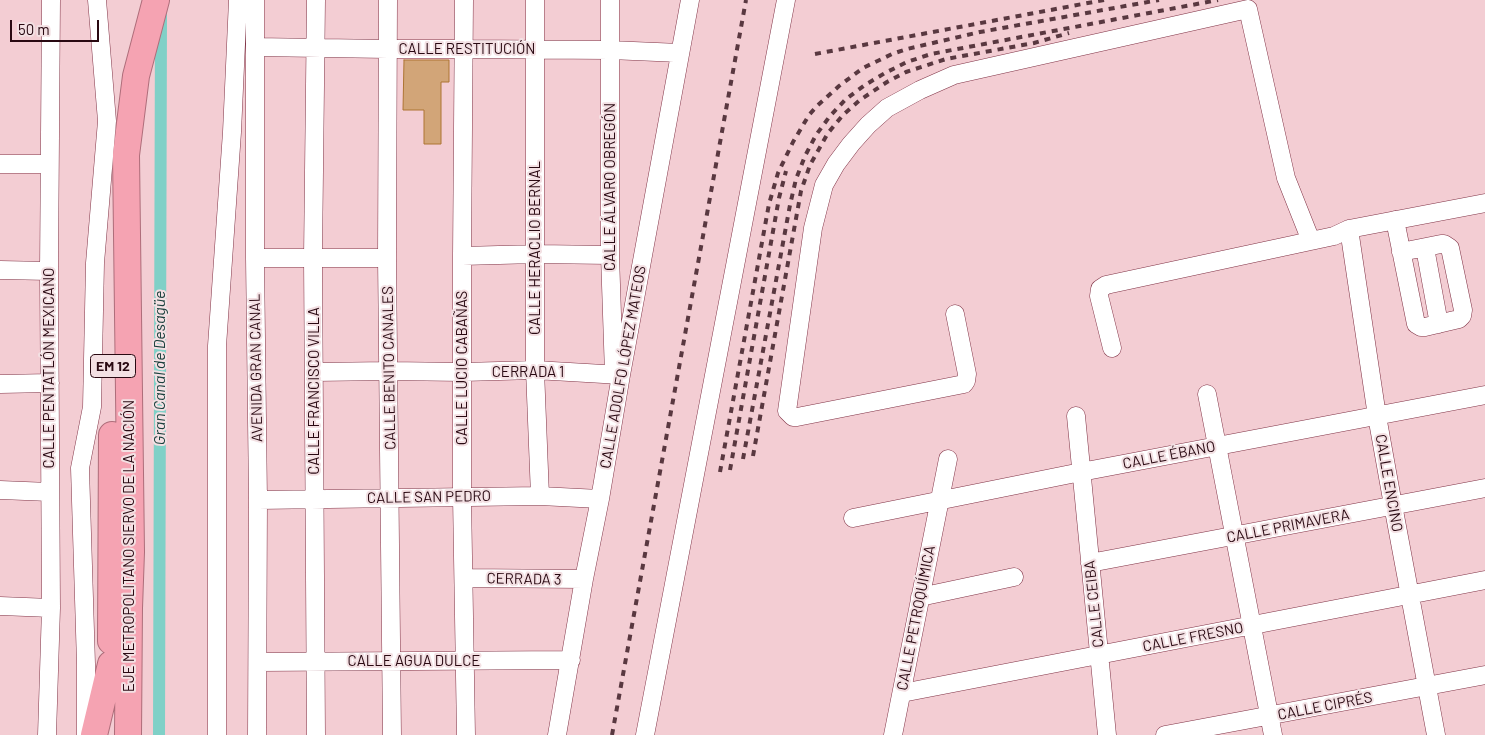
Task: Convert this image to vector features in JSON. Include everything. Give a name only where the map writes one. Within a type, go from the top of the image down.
[{"type":"highway","name":"EJE METROPOLITANO SIERVO DE LA NACIÓN","points":[[111,735],[112,156],[122,76],[142,0]]},
{"type":"highway","name":"EJE METROPOLITANO SIERVO DE LA NACIÓN","points":[[128,735],[131,552],[126,155],[136,76],[156,0]]},
{"type":"highway","points":[[129,608],[141,689],[141,735]]},
{"type":"highway","points":[[94,735],[111,664]]},
{"type":"street","name":"CALLE PENTATLÓN MEXICANO","points":[[47,735],[51,608],[49,164],[51,0]]},
{"type":"street","points":[[86,735],[86,664],[80,468],[92,407],[95,263],[107,121],[97,0]]},
{"type":"street","points":[[217,735],[217,346],[232,132],[238,0]]},
{"type":"street","name":"AVENIDA GRAN CANAL","points":[[255,0],[258,735]]},
{"type":"street","name":"CALLE FRANCISCO VILLA","points":[[316,0],[314,257],[316,735]]},
{"type":"street","name":"CALLE BENITO CANALES","points":[[388,0],[387,258],[392,735]]},
{"type":"street","name":"CALLE LUCIO CABAÑAS","points":[[464,0],[462,497],[466,735]]},
{"type":"street","name":"CALLE HERACLIO BERNAL","points":[[535,0],[535,370],[540,496]]},
{"type":"street","name":"CALLE ÁLVARO OBREGÓN","points":[[610,0],[610,255],[617,374]]},
{"type":"street","name":"CALLE ADOLFO LÓPEZ MATEOS","points":[[557,735],[600,499],[617,374],[690,0]]},
{"type":"street","points":[[646,735],[786,0]]},
{"type":"street","points":[[955,314],[967,374],[964,384],[797,417],[789,415],[786,411],[813,228],[824,185],[836,164],[852,144],[868,125],[887,108],[920,90],[954,75],[1247,5],[1286,178],[1310,241]]},
{"type":"street","name":"CALLE RESTITUCIÓN","points":[[255,47],[610,50],[680,53]]},
{"type":"street","points":[[0,164],[49,164]]},
{"type":"street","points":[[1112,348],[1099,296],[1100,289],[1103,286],[1310,241],[1394,220],[1485,203]]},
{"type":"street","points":[[1394,220],[1416,324],[1425,327],[1460,318],[1463,310],[1450,248],[1444,244],[1401,252]]},
{"type":"street","name":"CALLE ENCINO","points":[[1341,233],[1436,735]]},
{"type":"street","points":[[1425,248],[1439,324]]},
{"type":"street","points":[[462,256],[610,255]]},
{"type":"street","points":[[255,258],[387,258]]},
{"type":"street","points":[[0,270],[49,271]]},
{"type":"street","name":"CERRADA 1","points":[[314,372],[535,370],[617,374]]},
{"type":"street","points":[[0,384],[50,383]]},
{"type":"street","points":[[1207,394],[1273,735]]},
{"type":"street","name":"CALLE ÉBANO","points":[[853,518],[1081,472],[1485,395]]},
{"type":"street","name":"CALLE CEIBA","points":[[1076,416],[1107,735]]},
{"type":"street","name":"CALLE PETROQUÍMICA","points":[[893,735],[948,459]]},
{"type":"street","name":"CALLE PRIMAVERA","points":[[1090,564],[1485,488]]},
{"type":"street","points":[[0,490],[50,492]]},
{"type":"street","name":"CALLE SAN PEDRO","points":[[258,500],[540,496],[600,499]]},
{"type":"street","points":[[920,597],[1014,577]]},
{"type":"street","name":"CERRADA 3","points":[[464,578],[584,579]]},
{"type":"street","name":"CALLE FRESNO","points":[[902,693],[1485,580]]},
{"type":"street","points":[[0,606],[51,608]]},
{"type":"street","name":"CALLE AGUA DULCE","points":[[258,662],[571,660]]},
{"type":"street","name":"CALLE CIPRÉS","points":[[1165,735],[1485,675]]},
{"type":"building","points":[[404,60],[449,60],[449,82],[441,82],[441,144],[424,144],[424,110],[403,110]]},
{"type":"waterway","name":"Gran Canal de Desagüe","points":[[159,735],[161,15]]},
{"type":"railway","points":[[612,735],[746,0]]},
{"type":"railway","points":[[815,54],[1104,0]]},
{"type":"railway","points":[[720,472],[769,204],[778,173],[793,142],[809,115],[818,105],[863,68],[907,49],[980,32],[1159,0]]},
{"type":"railway","points":[[743,459],[796,179],[816,135],[846,99],[885,73],[907,62],[931,54],[1218,0]]},
{"type":"railway","points":[[753,456],[801,191],[810,165],[828,133],[843,115],[860,100],[906,72],[946,59],[1034,43],[1069,33]]},
{"type":"railway","points":[[730,470],[779,198],[786,171]]}]
